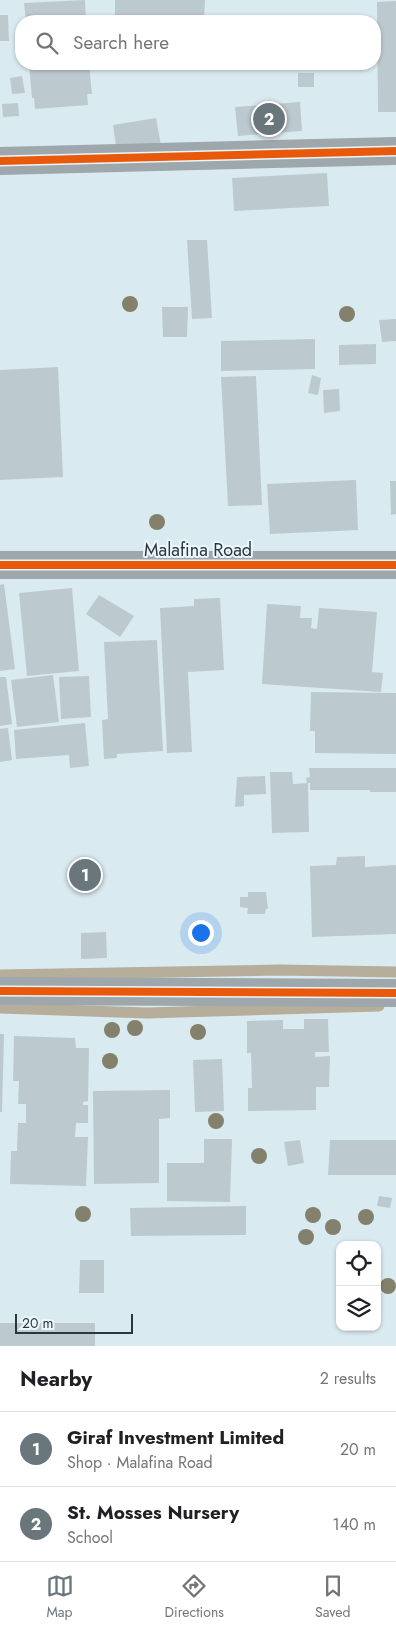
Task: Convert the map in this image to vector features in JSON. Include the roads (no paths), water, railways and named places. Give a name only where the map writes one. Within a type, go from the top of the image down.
[{"type":"street","points":[[0,161],[396,151]]},
{"type":"street","name":"Malafina Road","points":[[0,565],[396,564]]},
{"type":"street","points":[[0,991],[396,993]]},
{"type":"waterway","points":[[0,975],[280,970],[396,972]]},
{"type":"waterway","points":[[0,1008],[147,1013],[379,1006]]},
{"type":"place","name":"St. Mosses Nursery","points":[[269,119]]},
{"type":"place","name":"Giraf Investment Limited","points":[[85,875]]}]
